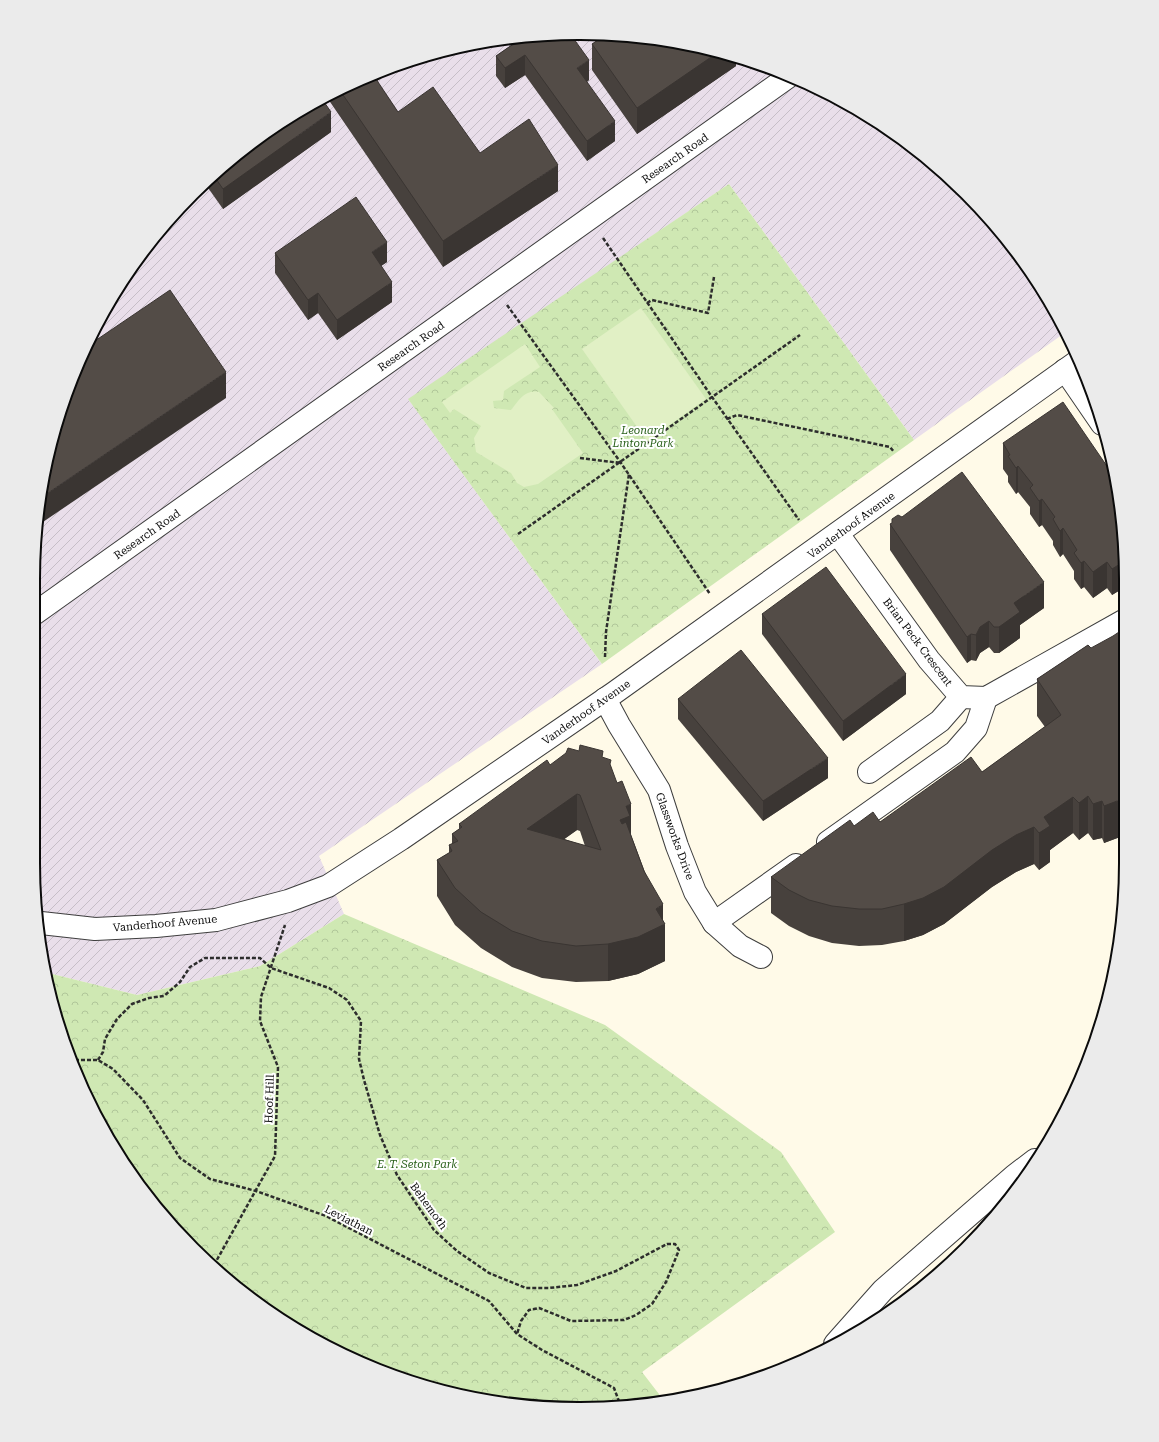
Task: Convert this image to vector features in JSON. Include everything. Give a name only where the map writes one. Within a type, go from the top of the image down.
[{"type":"street","name":"Research Road","points":[[40,610],[784,80]]},
{"type":"street","points":[[1072,365],[1083,386]]},
{"type":"street","name":"Vanderhoof Avenue","points":[[44,923],[95,928],[156,926],[216,920],[288,901],[328,886],[400,839],[605,699],[838,534],[1072,365]]},
{"type":"street","name":"Brian Peck Crescent","points":[[838,534],[929,660],[960,697],[986,698]]},
{"type":"street","points":[[714,923],[955,752],[976,728],[986,698],[1119,623]]},
{"type":"street","points":[[869,772],[940,721],[960,697]]},
{"type":"street","name":"Glassworks Drive","points":[[605,699],[619,725],[659,790],[677,846],[693,885],[714,923],[740,946],[761,957]]},
{"type":"street","points":[[845,1332],[883,1290],[1023,1169]]},
{"type":"path","points":[[590,218],[712,397],[799,520]]},
{"type":"path","points":[[647,303],[652,300],[708,313],[714,277]]},
{"type":"path","points":[[494,287],[629,474],[704,584]]},
{"type":"path","points":[[518,534],[621,463],[800,335]]},
{"type":"path","points":[[728,419],[737,415],[890,448],[894,452]]},
{"type":"path","points":[[580,458],[621,463]]},
{"type":"path","points":[[605,656],[606,632],[629,474]]},
{"type":"path","name":"Hoof Hill","points":[[216,1261],[275,1156],[278,1067],[260,1021],[261,997],[284,932],[288,901]]},
{"type":"path","name":"Behemoth","points":[[98,1060],[103,1052],[105,1039],[117,1019],[132,1004],[149,998],[164,996],[180,982],[190,967],[205,958],[260,958],[271,968],[329,988],[347,1000],[361,1021],[359,1059],[380,1135],[397,1175],[434,1230],[457,1251],[488,1273],[526,1288],[549,1288],[577,1285],[616,1271],[667,1244],[675,1244],[679,1250],[666,1282],[652,1304],[636,1315],[624,1320],[572,1321],[539,1308],[529,1310],[521,1321],[517,1334]]},
{"type":"path","points":[[78,1060],[98,1060]]},
{"type":"path","name":"Leviathan","points":[[98,1060],[113,1069],[143,1100],[180,1158],[210,1180],[256,1191],[326,1216],[489,1301],[517,1334],[542,1350],[614,1388],[619,1401]]},
{"type":"shaded area","points":[[580,40],[615,41],[685,50],[719,58],[786,81],[849,112],[879,131],[908,151],[961,198],[1008,251],[1047,310],[1060,336],[914,440],[729,184],[409,400],[602,664],[319,856],[344,914],[260,966],[137,995],[51,974],[50,968],[41,898],[40,862],[41,544],[50,474],[58,440],[81,373],[112,310],[131,280],[151,251],[198,198],[251,151],[280,131],[310,112],[373,81],[440,58],[474,50],[544,41]]},
{"type":"green space","name":"Leonard Linton Park","points":[[729,184],[914,440],[602,664],[408,399]]},
{"type":"green space","points":[[641,308],[706,399],[647,441],[582,349]]},
{"type":"green space","points":[[525,344],[540,367],[504,391],[503,400],[493,401],[494,408],[511,410],[526,394],[530,392],[539,392],[554,408],[552,409],[583,453],[538,484],[524,487],[517,483],[511,473],[476,452],[474,438],[481,426],[454,409],[450,413],[442,402]]},
{"type":"green space","name":"E. T. Seton Park","points":[[344,914],[605,1025],[781,1152],[835,1232],[642,1372],[660,1396],[615,1401],[580,1402],[544,1401],[509,1397],[474,1392],[440,1384],[373,1361],[310,1330],[251,1291],[198,1244],[151,1191],[112,1132],[81,1069],[58,1002],[51,974],[137,995],[260,966]]},
{"type":"building","points":[[575,40],[589,60],[577,68],[615,121],[587,141],[525,55],[505,68],[496,56],[512,45],[544,41]]},
{"type":"building","points":[[597,40],[615,41],[685,50],[712,56],[637,108],[592,44]]},
{"type":"building","points":[[376,80],[398,112],[433,87],[480,153],[529,119],[558,165],[443,241],[343,95]]},
{"type":"building","points":[[325,104],[331,112],[223,189],[217,180],[251,151],[310,112]]},
{"type":"building","points":[[356,197],[387,242],[372,252],[392,282],[337,320],[318,293],[308,300],[275,253]]},
{"type":"building","points":[[170,290],[226,372],[47,493],[58,440],[81,373],[97,340]]},
{"type":"building","points":[[1063,402],[1107,467],[1114,509],[1119,565],[1112,569],[1107,562],[1093,572],[1084,561],[1081,563],[1074,553],[1077,550],[1063,528],[1060,531],[1053,519],[1055,517],[1042,499],[1039,501],[1030,488],[1033,485],[1018,466],[1016,468],[1008,456],[1010,455],[1003,443]]},
{"type":"building","points":[[962,472],[1044,582],[1014,603],[1020,612],[999,627],[994,627],[989,621],[980,627],[976,635],[971,634],[967,637],[890,524],[892,523],[892,519],[898,515],[902,517]]},
{"type":"building","points":[[826,567],[906,674],[843,721],[762,614]]},
{"type":"building","points":[[1119,632],[1119,800],[1104,806],[1102,801],[1093,804],[1088,796],[1079,803],[1073,797],[1044,817],[1050,826],[1039,833],[1034,827],[1016,835],[992,850],[944,887],[923,898],[882,909],[859,909],[832,906],[809,900],[789,890],[771,877],[850,820],[854,826],[873,812],[880,822],[971,757],[982,772],[1061,715],[1037,679],[1088,645],[1091,648]]},
{"type":"building","points":[[741,650],[828,758],[763,801],[678,699]]},
{"type":"building","points":[[580,745],[603,751],[602,757],[611,760],[610,764],[617,783],[622,781],[631,804],[626,806],[630,816],[620,820],[622,824],[626,822],[644,871],[663,904],[656,909],[665,924],[638,937],[608,944],[576,946],[542,941],[512,931],[481,912],[455,888],[437,860],[452,851],[449,845],[458,841],[452,834],[462,827],[459,824],[547,760],[550,765],[566,753],[568,748],[579,751]],"holes":[[[577,794],[580,795],[601,850],[527,829]]]}]
